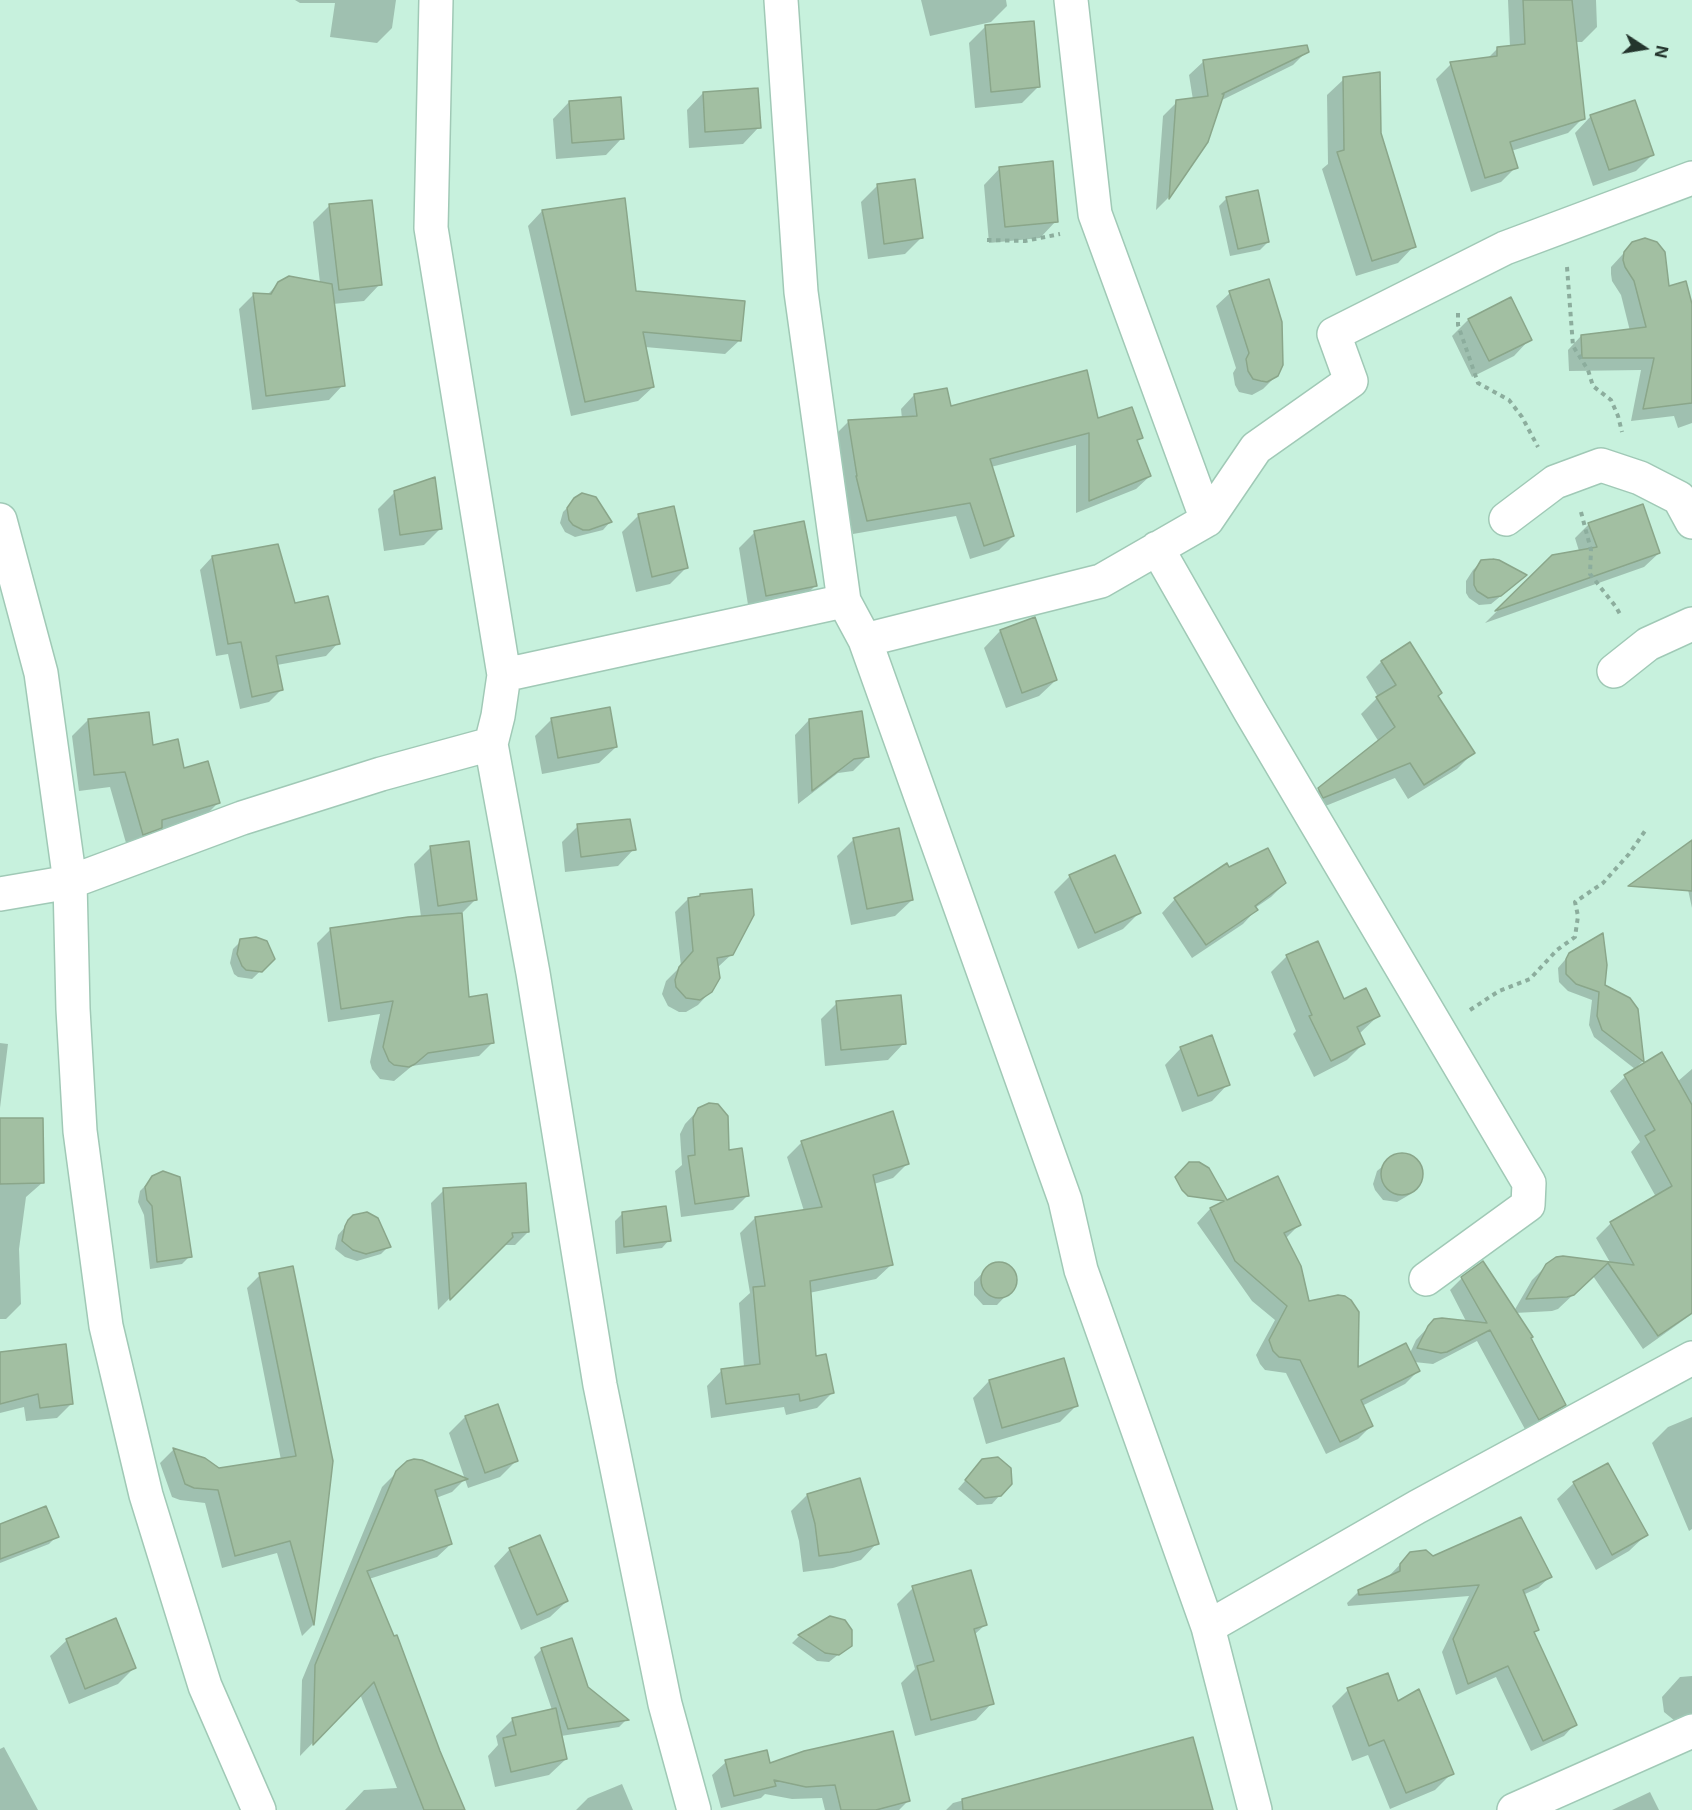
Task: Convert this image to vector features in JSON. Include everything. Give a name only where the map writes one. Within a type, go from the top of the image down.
[{"type":"street","points":[[436,0],[431,228],[504,675],[491,744],[533,973],[600,1385],[665,1704],[694,1810]]},
{"type":"street","points":[[781,0],[801,292],[844,601],[865,640],[1065,1200],[1081,1270],[1208,1627],[1255,1810]]},
{"type":"street","points":[[1071,0],[1095,216],[1207,520]]},
{"type":"street","points":[[865,640],[1101,581],[1207,520],[1256,448],[1351,381],[1334,334],[1505,248],[1692,178]]},
{"type":"street","points":[[1506,519],[1555,482],[1601,465],[1640,478],[1679,498],[1692,522]]},
{"type":"street","points":[[0,520],[41,673],[70,882],[80,1131],[106,1326],[146,1495],[205,1686],[259,1810]]},
{"type":"street","points":[[1157,549],[1529,1183],[1528,1204],[1426,1279]]},
{"type":"street","points":[[504,675],[844,601]]},
{"type":"street","points":[[1626,661],[1648,644],[1692,624]]},
{"type":"street","points":[[0,894],[70,882],[242,818],[381,774],[491,744]]},
{"type":"street","points":[[1208,1627],[1417,1507],[1692,1358]]},
{"type":"street","points":[[1514,1810],[1692,1731]]},
{"type":"path","points":[[987,240],[1025,241],[1059,235],[1095,216]]},
{"type":"path","points":[[1560,228],[1568,276],[1573,346],[1588,370],[1593,386],[1611,400],[1622,426],[1622,472],[1610,487],[1586,494],[1581,513],[1591,550],[1590,574],[1616,607],[1626,661]]},
{"type":"path","points":[[1453,274],[1458,292],[1458,325],[1478,383],[1509,400],[1522,417]]},
{"type":"path","points":[[1439,1030],[1499,991],[1530,979],[1557,950],[1575,937],[1578,916],[1575,902],[1603,883],[1629,854],[1645,831]]},
{"type":"building","points":[[1523,0],[1572,0],[1585,119],[1510,142],[1518,168],[1485,178],[1450,62],[1497,56],[1497,47],[1525,44]]},
{"type":"building","points":[[1034,21],[1040,87],[991,92],[985,25]]},
{"type":"building","points":[[1307,45],[1309,52],[1222,94],[1224,94],[1208,142],[1169,199],[1176,100],[1208,96],[1203,60]]},
{"type":"building","points":[[1380,72],[1381,133],[1416,247],[1372,261],[1337,152],[1344,150],[1343,77]]},
{"type":"building","points":[[758,88],[761,128],[705,132],[703,92]]},
{"type":"building","points":[[621,97],[624,139],[572,143],[569,101]]},
{"type":"building","points":[[1635,100],[1654,155],[1609,170],[1590,115]]},
{"type":"building","points":[[1053,161],[1058,222],[1005,227],[999,167]]},
{"type":"building","points":[[915,179],[923,238],[884,244],[877,184]]},
{"type":"building","points":[[1258,190],[1269,242],[1238,249],[1226,197]]},
{"type":"building","points":[[625,198],[636,291],[745,301],[741,341],[643,332],[654,387],[585,402],[542,210]]},
{"type":"building","points":[[372,200],[382,285],[339,290],[329,204]]},
{"type":"building","points":[[1645,238],[1657,242],[1665,252],[1669,286],[1686,281],[1692,304],[1692,403],[1643,409],[1654,358],[1582,358],[1581,335],[1646,327],[1634,281],[1623,260],[1624,252],[1632,242]]},
{"type":"building","points":[[289,276],[332,284],[345,386],[266,396],[253,293],[271,294],[278,282]]},
{"type":"building","points":[[1269,279],[1282,322],[1283,365],[1278,376],[1267,382],[1253,379],[1248,371],[1246,359],[1249,353],[1229,291]]},
{"type":"building","points":[[1511,297],[1532,340],[1489,361],[1468,319]]},
{"type":"building","points":[[1087,370],[1098,418],[1132,407],[1143,438],[1137,440],[1151,476],[1089,501],[1089,433],[990,459],[1014,536],[984,546],[970,503],[867,521],[856,476],[848,420],[917,416],[914,394],[947,388],[951,406]]},
{"type":"building","points":[[435,477],[442,529],[400,535],[394,491]]},
{"type":"building","points":[[582,493],[596,497],[612,522],[589,530],[573,525],[569,520],[567,508],[574,498]]},
{"type":"building","points":[[1643,504],[1660,553],[1495,611],[1552,555],[1597,547],[1588,523]]},
{"type":"building","points":[[674,506],[688,568],[652,577],[638,514]]},
{"type":"building","points":[[804,521],[817,586],[766,596],[754,531]]},
{"type":"building","points":[[278,544],[295,603],[328,596],[340,644],[276,656],[283,690],[252,697],[241,642],[228,644],[212,556]]},
{"type":"building","points":[[1493,559],[1527,575],[1501,596],[1488,598],[1477,591],[1474,585],[1474,572],[1481,560]]},
{"type":"building","points":[[1035,617],[1057,680],[1022,693],[1000,630]]},
{"type":"building","points":[[1410,642],[1442,693],[1438,696],[1475,753],[1424,785],[1410,763],[1323,798],[1318,788],[1395,727],[1376,697],[1396,685],[1381,661]]},
{"type":"building","points":[[610,707],[617,747],[558,758],[551,718]]},
{"type":"building","points":[[862,711],[869,757],[854,759],[812,791],[809,719]]},
{"type":"building","points":[[149,712],[153,745],[178,739],[184,768],[208,761],[220,803],[162,820],[162,828],[143,835],[125,772],[94,775],[88,719]]},
{"type":"building","points":[[630,819],[636,850],[581,857],[577,824]]},
{"type":"building","points":[[899,828],[913,900],[867,909],[853,838]]},
{"type":"building","points":[[1692,840],[1692,891],[1628,886]]},
{"type":"building","points":[[469,841],[477,900],[438,906],[430,846]]},
{"type":"building","points":[[1268,848],[1286,883],[1255,906],[1258,910],[1206,945],[1174,898],[1227,863],[1229,867]]},
{"type":"building","points":[[1115,855],[1141,913],[1095,933],[1069,875]]},
{"type":"building","points":[[752,889],[754,915],[733,955],[717,958],[720,978],[712,992],[700,1000],[686,998],[676,987],[675,980],[679,967],[693,951],[688,898],[700,896],[700,894]]},
{"type":"building","points":[[462,913],[469,997],[487,994],[494,1043],[428,1053],[409,1067],[394,1065],[389,1061],[383,1047],[393,1001],[341,1009],[330,928],[408,917]]},
{"type":"building","points":[[1603,933],[1607,965],[1605,985],[1630,998],[1638,1009],[1644,1062],[1602,1030],[1597,1016],[1599,992],[1576,984],[1566,974],[1566,959],[1569,953]]},
{"type":"building","points":[[256,937],[267,941],[275,959],[262,972],[246,970],[237,954],[240,939]]},
{"type":"building","points":[[1318,941],[1344,999],[1366,988],[1380,1016],[1357,1027],[1365,1044],[1331,1061],[1309,1016],[1312,1015],[1286,955]]},
{"type":"building","points":[[901,995],[906,1044],[841,1050],[836,1001]]},
{"type":"building","points":[[1212,1035],[1230,1085],[1198,1096],[1180,1047]]},
{"type":"building","points":[[1662,1052],[1692,1105],[1692,1313],[1658,1336],[1608,1263],[1574,1295],[1526,1299],[1546,1264],[1556,1257],[1634,1265],[1610,1222],[1672,1186],[1645,1136],[1655,1130],[1624,1075]]},
{"type":"building","points":[[709,1103],[718,1104],[728,1116],[729,1150],[742,1148],[749,1196],[695,1204],[688,1156],[695,1155],[693,1118],[698,1108]]},
{"type":"building","points":[[893,1111],[909,1164],[873,1175],[893,1265],[810,1281],[816,1356],[826,1354],[834,1393],[800,1401],[799,1394],[726,1404],[721,1369],[760,1364],[753,1287],[765,1286],[755,1217],[822,1207],[801,1141]]},
{"type":"building","points":[[0,1118],[43,1118],[44,1183],[0,1184]]},
{"type":"building","points":[[1402,1153],[1417,1159],[1423,1174],[1417,1189],[1402,1195],[1387,1189],[1381,1174],[1387,1159]]},
{"type":"building","points":[[1189,1162],[1199,1162],[1209,1168],[1227,1200],[1278,1176],[1301,1225],[1284,1233],[1301,1266],[1309,1301],[1338,1295],[1345,1296],[1351,1300],[1359,1312],[1358,1367],[1406,1343],[1420,1371],[1361,1400],[1373,1426],[1340,1442],[1300,1360],[1279,1357],[1273,1351],[1269,1340],[1287,1306],[1235,1261],[1210,1208],[1224,1201],[1188,1196],[1182,1190],[1175,1177]]},
{"type":"building","points":[[163,1171],[180,1177],[192,1257],[157,1262],[152,1206],[147,1200],[145,1187],[152,1176]]},
{"type":"building","points":[[526,1183],[529,1232],[512,1233],[513,1237],[450,1300],[443,1188]]},
{"type":"building","points":[[666,1206],[671,1241],[624,1247],[622,1212]]},
{"type":"building","points":[[367,1212],[378,1218],[391,1247],[366,1254],[353,1250],[342,1241],[348,1220],[353,1215]]},
{"type":"building","points":[[1483,1261],[1533,1337],[1531,1338],[1566,1405],[1539,1420],[1490,1330],[1447,1352],[1417,1348],[1434,1319],[1487,1323],[1461,1277]]},
{"type":"building","points":[[999,1262],[1012,1267],[1017,1280],[1012,1293],[999,1298],[986,1293],[981,1280],[986,1267]]},
{"type":"building","points":[[293,1266],[333,1461],[314,1625],[290,1541],[235,1556],[218,1490],[194,1488],[185,1484],[173,1448],[205,1458],[219,1468],[296,1456],[259,1273]]},
{"type":"building","points":[[66,1344],[73,1404],[40,1408],[38,1394],[0,1404],[0,1352]]},
{"type":"building","points":[[1064,1358],[1078,1406],[1002,1428],[989,1380]]},
{"type":"building","points":[[498,1404],[518,1461],[485,1473],[465,1416]]},
{"type":"building","points":[[998,1457],[1011,1468],[1012,1484],[1001,1496],[985,1498],[965,1480],[982,1459]]},
{"type":"building","points":[[422,1460],[468,1479],[435,1490],[452,1544],[367,1571],[394,1636],[397,1635],[440,1751],[465,1810],[424,1810],[374,1682],[313,1745],[315,1665],[396,1471],[407,1461]]},
{"type":"building","points":[[1608,1463],[1648,1535],[1612,1555],[1573,1482]]},
{"type":"building","points":[[860,1478],[879,1544],[850,1552],[819,1556],[815,1524],[807,1494]]},
{"type":"building","points":[[46,1506],[59,1537],[0,1559],[0,1524]]},
{"type":"building","points":[[1521,1517],[1552,1577],[1523,1590],[1539,1630],[1534,1632],[1577,1725],[1543,1741],[1508,1666],[1468,1684],[1453,1639],[1479,1585],[1359,1595],[1358,1590],[1400,1571],[1400,1564],[1410,1552],[1426,1550],[1433,1556]]},
{"type":"building","points":[[540,1535],[568,1601],[537,1615],[509,1548]]},
{"type":"building","points":[[971,1570],[987,1625],[974,1629],[994,1704],[931,1720],[917,1666],[934,1661],[912,1586]]},
{"type":"building","points":[[830,1616],[845,1620],[852,1630],[852,1646],[839,1655],[825,1653],[798,1635]]},
{"type":"building","points":[[116,1618],[136,1668],[85,1689],[66,1639]]},
{"type":"building","points":[[572,1638],[588,1687],[629,1720],[568,1729],[541,1648]]},
{"type":"building","points":[[1388,1673],[1398,1701],[1419,1689],[1454,1774],[1406,1793],[1384,1740],[1369,1746],[1347,1688]]},
{"type":"building","points":[[556,1708],[567,1759],[511,1772],[503,1738],[516,1735],[512,1718]]},
{"type":"building","points":[[893,1731],[910,1801],[876,1810],[841,1810],[835,1785],[806,1787],[774,1780],[776,1786],[734,1796],[725,1760],[767,1750],[770,1763],[804,1751]]},
{"type":"building","points":[[1193,1737],[1213,1810],[963,1810],[962,1799]]}]
